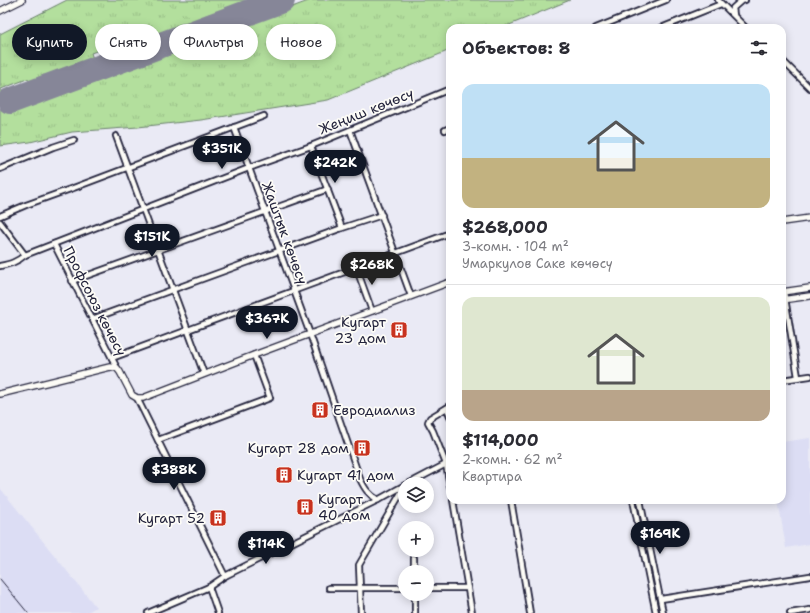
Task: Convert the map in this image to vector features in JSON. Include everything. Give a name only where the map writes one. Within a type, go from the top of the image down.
[{"type":"main road","points":[[0,12],[22,0]]},
{"type":"main road","points":[[786,221],[810,218]]},
{"type":"main road","points":[[0,394],[110,367],[117,368],[132,395],[137,398],[143,398],[446,283]]},
{"type":"main road","points":[[786,292],[810,288]]},
{"type":"main road","points":[[786,300],[810,296]]},
{"type":"street","points":[[606,24],[666,0]]},
{"type":"street","points":[[734,17],[732,11],[733,8],[741,1],[745,0]]},
{"type":"street","points":[[670,24],[719,2],[742,24]]},
{"type":"street","points":[[786,64],[810,88]]},
{"type":"street","name":"Жеңиш көчөсү","points":[[0,266],[13,263],[20,260],[25,255],[249,168],[311,146],[446,91]]},
{"type":"street","points":[[0,216],[264,116]]},
{"type":"street","name":"Жаштык көчөсү","points":[[234,127],[310,334],[360,479],[366,491],[378,500]]},
{"type":"street","points":[[350,130],[411,296]]},
{"type":"street","points":[[116,136],[204,374]]},
{"type":"street","points":[[0,169],[74,140]]},
{"type":"street","points":[[311,146],[342,228]]},
{"type":"street","points":[[72,281],[328,189]]},
{"type":"street","points":[[92,319],[342,228],[382,215]]},
{"type":"street","points":[[0,222],[25,255]]},
{"type":"street","points":[[112,358],[446,234]]},
{"type":"street","name":"Профсоюз көчөсү","points":[[54,244],[117,368]]},
{"type":"street","points":[[356,267],[372,311]]},
{"type":"street","points":[[786,311],[798,377]]},
{"type":"street","points":[[158,440],[270,398],[254,355]]},
{"type":"street","points":[[786,379],[810,376]]},
{"type":"street","points":[[137,398],[225,576]]},
{"type":"street","points":[[446,408],[430,418],[428,422],[446,459]]},
{"type":"street","points":[[421,477],[446,464]]},
{"type":"street","points":[[148,613],[209,587],[225,576],[398,490]]},
{"type":"street","points":[[361,613],[359,565],[398,498]]},
{"type":"street","points":[[454,504],[472,613]]},
{"type":"street","points":[[512,504],[530,613]]},
{"type":"street","points":[[634,504],[656,613]]},
{"type":"street","points":[[641,504],[663,613]]},
{"type":"street","points":[[414,558],[414,565]]},
{"type":"street","points":[[661,599],[810,576]]},
{"type":"street","points":[[209,587],[218,613]]},
{"type":"street","points":[[329,588],[398,588]]},
{"type":"street","points":[[434,588],[468,588]]},
{"type":"street","points":[[415,601],[415,613]]},
{"type":"street","points":[[790,613],[810,610]]},
{"type":"shaded area","points":[[810,438],[810,544],[786,548],[779,504],[786,504],[786,441]]},
{"type":"shaded area","points":[[0,488],[96,607],[86,613],[0,613]]},
{"type":"green space","points":[[67,0],[253,0],[189,24],[169,24],[169,32],[161,35],[161,24],[95,24],[95,51],[91,53],[93,59],[32,82],[27,79],[1,89],[9,112],[149,60],[161,60],[161,56],[169,53],[169,60],[258,60],[258,24],[246,24],[311,0],[570,0],[512,24],[446,24],[446,52],[328,100],[201,120],[72,132],[30,142],[0,146],[0,34],[12,28],[12,60],[87,60],[87,24],[20,24]]},
{"type":"runway","points":[[10,101],[282,0]]},
{"type":"railway","points":[[0,579],[28,613]]},
{"type":"place","name":"Кугарт 23 дом","points":[[399,330]]},
{"type":"place","name":"Евродиализ","points":[[320,410]]},
{"type":"place","name":"Кугарт 28 дом","points":[[362,448]]},
{"type":"place","name":"Кугарт 41 дом","points":[[284,475]]},
{"type":"place","name":"Кугарт 40 дом","points":[[305,507]]},
{"type":"place","name":"Кугарт 52","points":[[218,518]]}]
